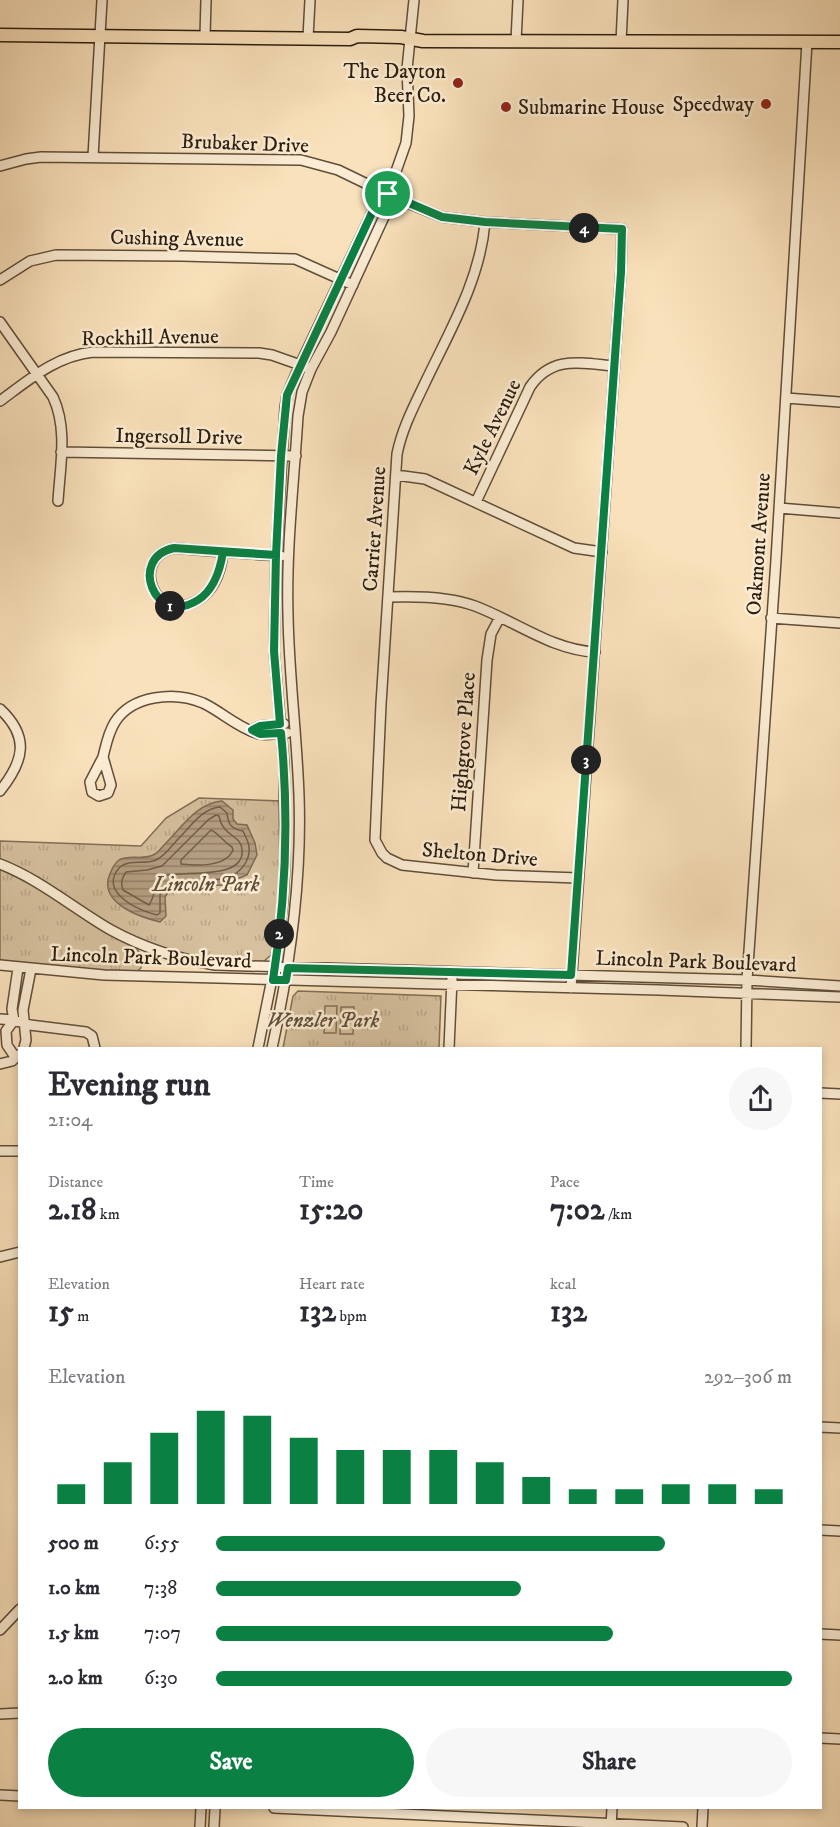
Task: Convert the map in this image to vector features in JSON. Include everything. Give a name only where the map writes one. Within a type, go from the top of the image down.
[{"type":"main road","points":[[0,35],[350,39],[357,36],[401,37],[423,41],[840,42]]},
{"type":"street","points":[[93,157],[102,0]]},
{"type":"street","points":[[205,36],[206,0]]},
{"type":"street","points":[[308,38],[310,0]]},
{"type":"street","points":[[272,1047],[288,968],[298,854],[299,798],[288,616],[289,556],[302,392],[389,206],[388,194],[406,143],[409,116],[407,69],[414,0]]},
{"type":"street","points":[[516,41],[518,0]]},
{"type":"street","points":[[621,42],[623,0]]},
{"type":"street","name":"Oakmont Avenue","points":[[746,1047],[746,993],[786,399],[807,42]]},
{"type":"street","name":"Brubaker Drive","points":[[0,166],[41,157],[301,160],[338,170],[442,217],[485,222],[622,229],[614,366]]},
{"type":"street","points":[[258,1047],[275,968],[285,860],[285,782],[274,651],[281,456],[287,395],[378,200],[388,194]]},
{"type":"street","name":"Carrier Avenue","points":[[382,854],[375,840],[375,826],[397,454],[404,425],[476,273],[482,250],[485,222]]},
{"type":"street","name":"Cushing Avenue","points":[[0,280],[30,261],[56,255],[281,257],[307,263],[353,285]]},
{"type":"street","points":[[0,322],[37,374],[58,410],[62,430],[58,501]]},
{"type":"street","name":"Rockhill Avenue","points":[[0,401],[37,374],[67,357],[93,352],[259,353],[272,355],[311,369]]},
{"type":"street","name":"Kyle Avenue","points":[[476,502],[536,377],[550,367],[569,363],[614,366]]},
{"type":"street","points":[[571,988],[614,366]]},
{"type":"street","points":[[786,399],[840,402]]},
{"type":"street","name":"Ingersoll Drive","points":[[61,452],[296,456]]},
{"type":"street","points":[[396,475],[425,479],[574,548],[602,552]]},
{"type":"street","points":[[778,508],[840,513]]},
{"type":"street","points":[[223,552],[213,586],[203,597],[193,603],[180,607],[170,606],[154,592],[150,580],[150,569],[155,558],[160,553],[174,548],[289,556]]},
{"type":"street","points":[[388,597],[474,605],[569,649],[595,652]]},
{"type":"street","name":"Highgrove Place","points":[[473,873],[487,660],[491,634],[500,617]]},
{"type":"street","points":[[771,618],[840,623]]},
{"type":"street","points":[[103,757],[110,731],[116,721],[130,707],[149,699],[174,697],[203,703],[252,730],[260,726],[294,728]]},
{"type":"street","points":[[0,709],[16,725],[20,740],[20,763],[0,791]]},
{"type":"street","name":"Shelton Drive","points":[[382,854],[402,865],[473,873],[578,879]]},
{"type":"street","name":"Lincoln Park Boulevard","points":[[0,864],[28,876],[110,929],[144,946],[166,954],[216,965],[747,980],[840,986]]},
{"type":"street","name":"Lincoln Park Boulevard","points":[[0,965],[104,975],[840,997]]},
{"type":"street","points":[[18,968],[12,1009],[26,1040],[24,1047]]},
{"type":"street","points":[[0,1064],[12,1061],[17,1055],[7,1045],[6,1031],[18,1022],[23,1010],[31,969]]},
{"type":"street","points":[[450,1047],[452,971]]},
{"type":"street","points":[[0,1019],[86,1032],[92,1036],[95,1047]]},
{"type":"street","points":[[822,1093],[840,1094]]},
{"type":"street","points":[[0,1151],[18,1151]]},
{"type":"street","points":[[0,1257],[18,1252]]},
{"type":"street","points":[[822,1427],[840,1428]]},
{"type":"street","points":[[822,1530],[840,1531]]},
{"type":"street","points":[[0,1630],[18,1611]]},
{"type":"street","points":[[822,1634],[840,1635]]},
{"type":"street","points":[[0,1714],[18,1713]]},
{"type":"street","points":[[822,1738],[840,1739]]},
{"type":"street","points":[[0,1795],[18,1796]]},
{"type":"street","points":[[200,1827],[201,1809]]},
{"type":"street","points":[[214,1827],[215,1809]]},
{"type":"street","points":[[348,1809],[425,1811],[611,1825],[683,1827]]},
{"type":"street","points":[[518,1809],[518,1819]]},
{"type":"street","points":[[611,1825],[612,1809]]},
{"type":"street","points":[[702,1827],[703,1809]]},
{"type":"green space","name":"Lincoln Park","points":[[199,798],[281,801],[277,913],[271,955],[263,962],[205,960],[153,946],[118,929],[31,875],[0,860],[0,841],[141,846],[166,818]]},
{"type":"green space","name":"Lincoln Park","points":[[0,868],[31,883],[133,945],[141,954],[141,968],[136,972],[126,973],[0,961]]},
{"type":"green space","name":"Wenzler Park","points":[[298,991],[441,996],[439,1047],[283,1047],[293,996]]},
{"type":"green space","points":[[325,1006],[337,1006],[336,1033],[324,1033]]},
{"type":"green space","points":[[341,1007],[354,1007],[353,1034],[340,1034]]},
{"type":"water","points":[[222,801],[233,810],[233,819],[237,824],[247,825],[255,843],[257,855],[247,875],[223,885],[171,888],[165,897],[166,916],[160,922],[143,917],[117,903],[108,889],[108,880],[119,860],[155,854],[197,811]]},
{"type":"place","name":"The Dayton Beer Co.","points":[[458,83]]},
{"type":"place","name":"Speedway","points":[[766,104]]},
{"type":"place","name":"Submarine House","points":[[506,107]]},
{"type":"route","points":[[388,194],[378,200],[287,395],[281,456],[276,555],[174,548],[160,553],[155,558],[150,569],[150,580],[154,592],[165,603],[170,606],[186,606],[209,591],[217,577],[223,552],[276,555],[274,651],[280,724],[260,726],[252,730],[260,734],[281,733],[284,764],[283,900],[273,980],[286,980],[288,968],[571,975],[590,726],[622,229],[485,222],[442,217],[388,194]]}]
